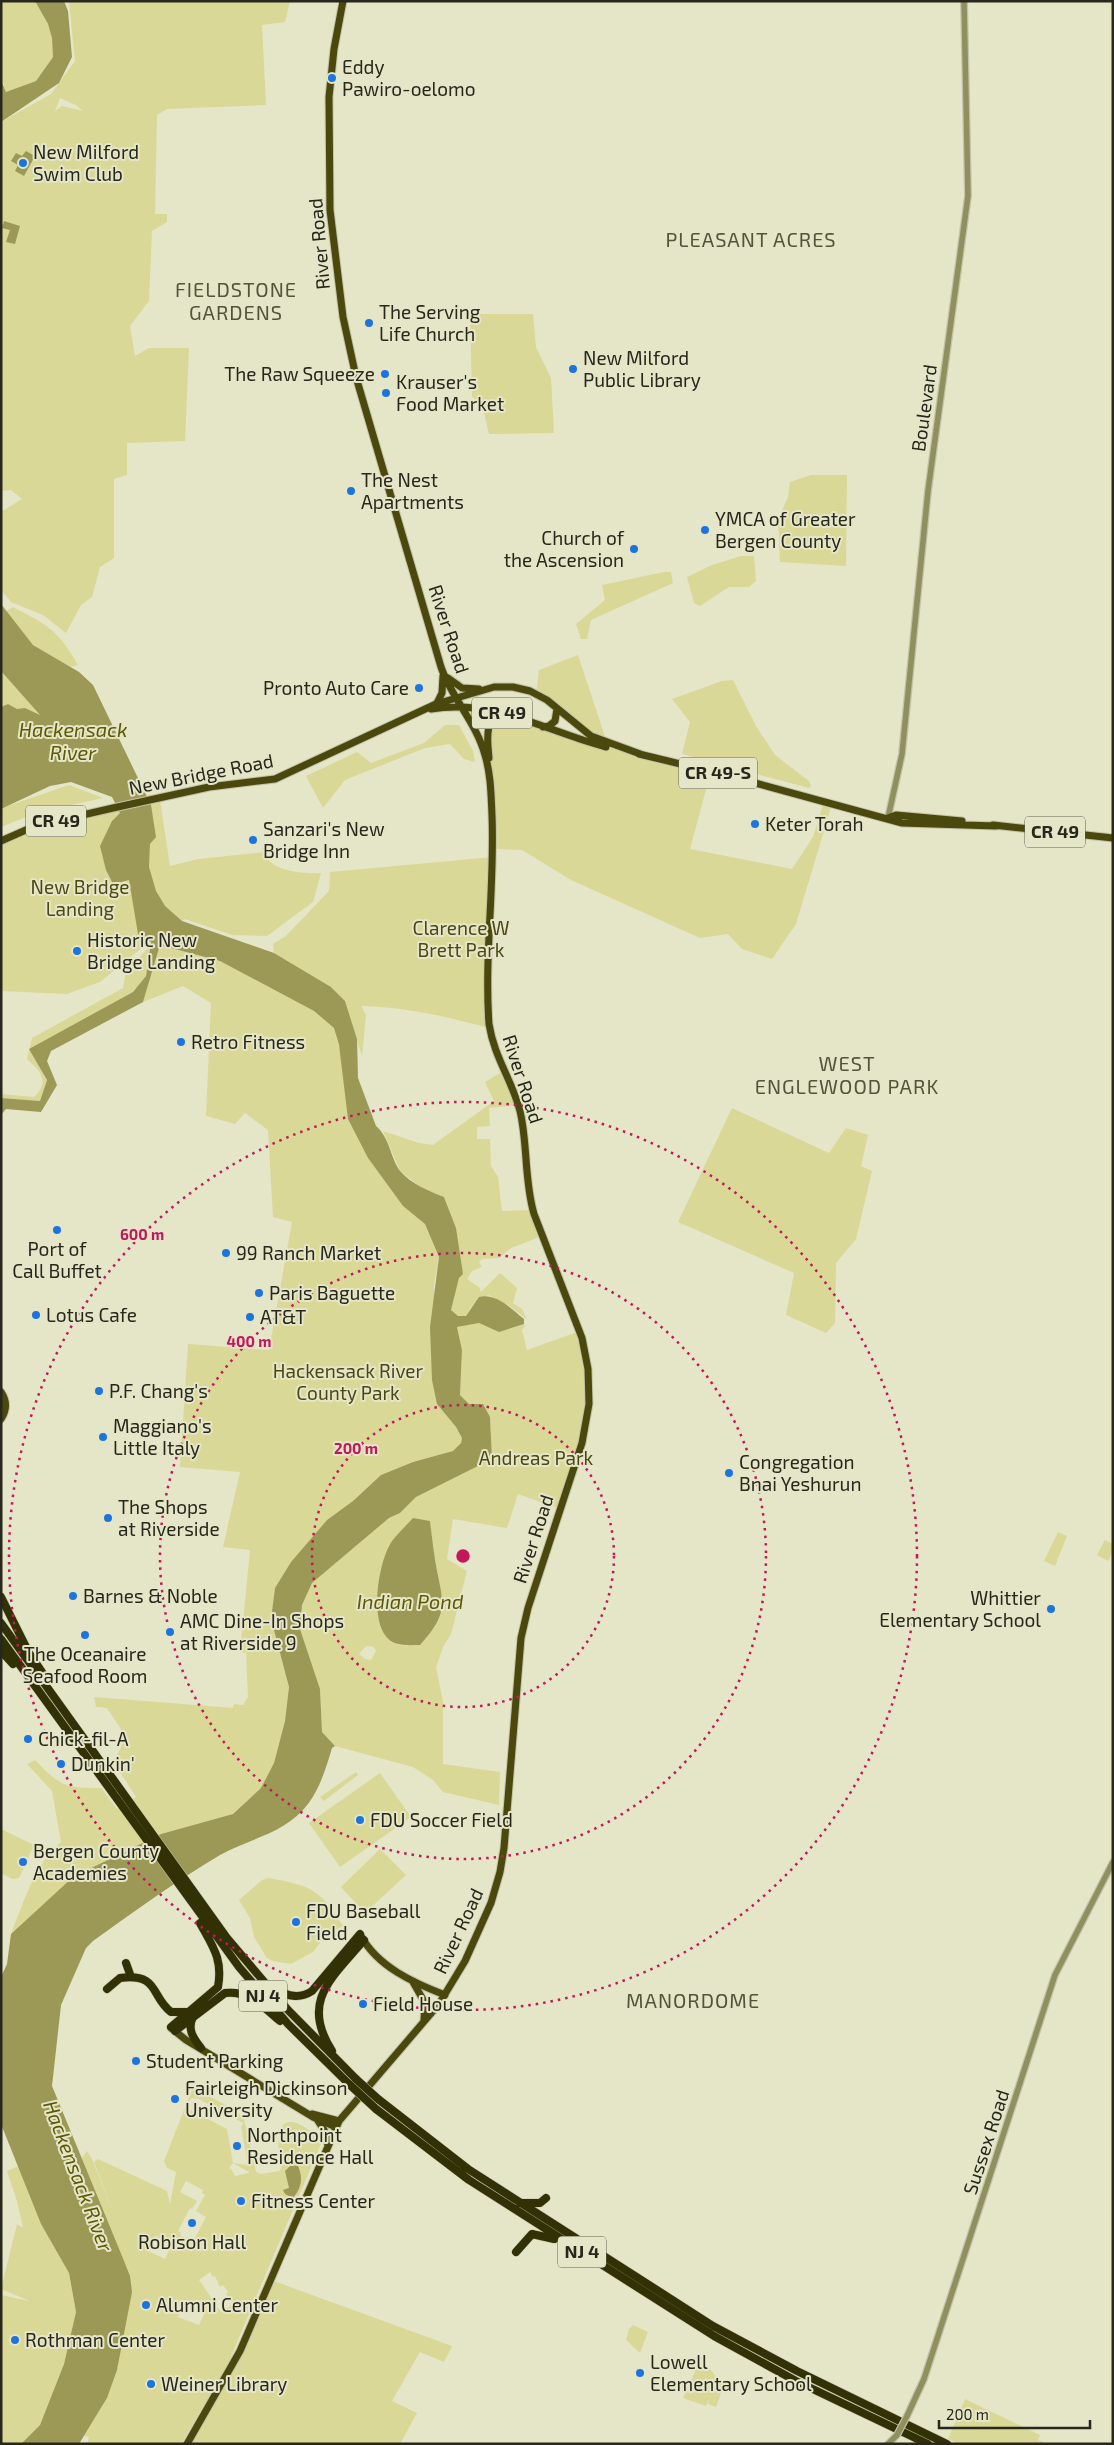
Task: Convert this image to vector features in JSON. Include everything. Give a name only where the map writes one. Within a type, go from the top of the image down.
[{"type":"highway","points":[[1,1597],[29,1653],[53,1686],[53,1693]]},
{"type":"highway","name":"NJ 4","points":[[1,1623],[194,1892],[267,1987],[340,2063],[378,2099],[446,2153],[518,2202],[752,2348],[947,2444]]},
{"type":"highway","name":"NJ 4","points":[[1,1639],[186,1897],[239,1967],[310,2046],[376,2109],[442,2162],[748,2356],[796,2382],[928,2444]]},
{"type":"highway","points":[[1,1651],[33,1684]]},
{"type":"highway","points":[[186,1897],[216,1952],[220,1967],[218,1987],[191,2015],[190,2028],[192,2036],[201,2048]]},
{"type":"highway","points":[[267,1987],[293,1997],[307,1994],[362,1937]]},
{"type":"highway","points":[[340,2063],[323,2037],[318,2017],[318,2005],[320,1994],[362,1937]]},
{"type":"highway","points":[[126,1963],[131,1977]]},
{"type":"highway","points":[[107,1989],[120,1978],[131,1977],[154,1986],[162,2003],[171,2012],[191,2015]]},
{"type":"highway","points":[[173,2029],[191,2015],[225,1994],[245,1994],[310,2046]]},
{"type":"highway","points":[[518,2202],[540,2202],[546,2198]]},
{"type":"highway","points":[[516,2252],[532,2234],[566,2242]]},
{"type":"main road","name":"River Road","points":[[188,2444],[240,2351],[338,2124],[445,1995],[476,1938],[491,1903],[500,1872],[521,1638],[528,1608],[582,1443],[587,1420],[589,1390],[586,1354],[580,1331],[530,1204],[524,1136],[519,1109],[495,1051],[490,1031],[488,1012],[493,848],[489,771],[480,739],[443,672],[356,376],[342,317],[330,210],[329,97],[334,49],[343,1]]},
{"type":"main road","points":[[443,672],[456,685],[462,688],[484,689]]},
{"type":"main road","points":[[436,704],[443,689],[443,672]]},
{"type":"main road","name":"CR 49","points":[[424,711],[461,706],[492,710],[521,718],[541,727],[549,726],[555,722],[557,709],[538,695],[520,688],[506,686],[484,689]]},
{"type":"main road","name":"New Bridge Road","points":[[1,841],[35,826],[156,798],[208,787],[275,779],[346,744],[424,711],[436,704],[484,689]]},
{"type":"main road","name":"CR 49-S","points":[[557,709],[591,736],[643,755]]},
{"type":"main road","points":[[489,771],[487,738],[489,725],[502,716],[521,718]]},
{"type":"main road","name":"CR 49-S","points":[[541,727],[582,741],[809,797]]},
{"type":"main road","name":"CR 49","points":[[809,797],[888,818],[903,816],[1113,838]]},
{"type":"main road","points":[[1,1392],[5,1399],[6,1408],[1,1419]]},
{"type":"main road","points":[[362,1937],[397,1972],[413,1982],[445,1995]]},
{"type":"main road","points":[[413,1982],[425,2003],[424,2020]]},
{"type":"main road","points":[[173,2029],[316,2119],[338,2124]]},
{"type":"main road","points":[[305,2112],[338,2124]]},
{"type":"main road","points":[[316,2119],[324,2130],[328,2146]]},
{"type":"street","name":"Boulevard","points":[[888,818],[902,754],[928,491],[968,196],[964,1]]},
{"type":"street","name":"Sussex Road","points":[[888,2444],[897,2435],[924,2379],[1055,1975],[1113,1862]]},
{"type":"green space","points":[[1,1],[35,1],[48,24],[52,37],[53,57],[36,81],[6,92],[1,81]]},
{"type":"green space","points":[[69,1],[290,1],[285,22],[262,25],[266,105],[167,109],[157,115],[155,214],[167,214],[167,222],[152,231],[149,301],[130,326],[135,356],[149,348],[189,348],[185,441],[127,443],[127,475],[114,479],[114,558],[100,567],[92,597],[81,605],[66,633],[43,615],[11,602],[2,591],[1,512],[22,499],[11,490],[1,491],[1,122],[51,94],[75,61]],"holes":[[[60,98],[76,105],[83,111],[62,106],[55,111]]]},
{"type":"green space","points":[[470,314],[533,314],[536,347],[551,378],[554,433],[489,434],[482,404],[472,397]]},
{"type":"green space","points":[[811,475],[847,475],[846,566],[780,562],[778,519],[788,497],[790,482]]},
{"type":"green space","points":[[741,556],[754,556],[756,581],[749,587],[729,587],[700,606],[694,603],[687,577],[712,565]]},
{"type":"green space","points":[[671,572],[673,583],[591,620],[587,639],[581,639],[576,624],[605,600],[602,585]]},
{"type":"green space","points":[[13,607],[44,624],[58,636],[78,665],[70,667],[33,645],[6,611]]},
{"type":"green space","points":[[578,655],[607,743],[536,694],[539,670]]},
{"type":"green space","points":[[1,671],[40,715],[25,708],[17,710],[8,704],[1,707]]},
{"type":"green space","points":[[733,680],[756,726],[775,755],[809,781],[811,786],[809,788],[682,754],[690,722],[672,699],[722,681]]},
{"type":"green space","points":[[502,716],[582,741],[711,771],[690,849],[792,869],[813,837],[824,802],[832,804],[796,924],[772,959],[742,949],[728,934],[700,938],[571,880],[522,850],[493,849],[489,771],[492,721]]},
{"type":"green space","points":[[445,725],[459,725],[473,751],[475,762],[464,759],[450,744],[425,748],[345,780],[323,808],[306,776],[357,752],[371,763],[424,743]]},
{"type":"green space","points":[[69,785],[103,798],[36,813],[1,827],[2,808]]},
{"type":"green space","name":"New Bridge Landing","points":[[160,800],[170,866],[198,859],[266,852],[267,858],[272,863],[284,869],[307,873],[321,873],[313,902],[267,936],[232,935],[185,919],[154,938],[100,982],[67,994],[1,991],[1,845],[36,828]]},
{"type":"green space","name":"Clarence W Brett Park","points":[[493,857],[488,1012],[485,1013],[485,1027],[424,1013],[393,1008],[361,1006],[366,1015],[362,1056],[345,1001],[331,987],[274,953],[273,944],[286,936],[329,891],[330,872]]},
{"type":"green space","name":"Hackensack River County Park","points":[[160,944],[220,961],[314,1011],[334,1028],[368,1158],[403,1206],[425,1224],[439,1257],[434,1284],[437,1404],[456,1427],[462,1438],[461,1443],[453,1451],[413,1462],[381,1475],[353,1501],[327,1520],[291,1562],[275,1588],[271,1619],[289,1687],[285,1721],[274,1763],[261,1788],[233,1814],[161,1834],[74,1877],[11,1934],[37,1872],[61,1842],[52,1791],[27,1764],[35,1760],[64,1784],[101,1788],[117,1809],[136,1797],[113,1761],[122,1745],[123,1734],[121,1729],[107,1708],[96,1707],[94,1697],[233,1708],[234,1704],[243,1705],[248,1697],[246,1653],[240,1652],[250,1550],[223,1547],[240,1472],[180,1467],[188,1344],[269,1350],[292,1222],[273,1217],[268,1130],[245,1113],[235,1124],[206,1116],[211,1003],[183,986],[143,1002]]},
{"type":"green space","points":[[150,946],[146,976],[133,992],[30,1049],[47,1080],[40,1101],[1,1098],[1,1094],[34,1097],[42,1086],[43,1081],[42,1076],[27,1059],[32,1038],[123,988],[126,971]]},
{"type":"green space","points":[[503,1071],[518,1105],[489,1108],[490,1126],[477,1127],[477,1139],[490,1139],[491,1166],[498,1177],[502,1211],[532,1210],[542,1236],[511,1248],[499,1258],[482,1259],[479,1262],[482,1267],[472,1271],[467,1279],[479,1287],[481,1292],[500,1273],[517,1288],[513,1303],[522,1309],[527,1319],[508,1305],[488,1295],[471,1307],[466,1316],[458,1316],[451,1310],[459,1278],[456,1228],[444,1197],[422,1188],[400,1171],[383,1131],[419,1143],[433,1145],[494,1101],[485,1082]]},
{"type":"green space","points":[[732,1108],[829,1153],[846,1128],[868,1135],[861,1166],[872,1171],[856,1239],[836,1263],[835,1323],[826,1333],[786,1315],[794,1273],[678,1222]]},
{"type":"green space","name":"Andreas Park","points":[[479,1323],[501,1329],[524,1324],[525,1326],[522,1330],[527,1350],[580,1331],[586,1354],[587,1420],[560,1509],[518,1494],[507,1528],[453,1519],[447,1559],[467,1571],[451,1634],[443,1647],[436,1667],[443,1702],[443,1764],[500,1772],[499,1805],[443,1792],[433,1780],[413,1767],[335,1746],[322,1732],[320,1689],[300,1629],[302,1605],[312,1583],[389,1518],[400,1513],[416,1497],[492,1459],[490,1417],[469,1404],[460,1395],[462,1350],[457,1327]],"holes":[[[430,1521],[441,1594],[441,1611],[435,1627],[420,1645],[400,1645],[391,1641],[384,1633],[380,1624],[378,1600],[381,1568]],[[366,1646],[374,1647],[376,1651],[371,1660],[365,1659],[359,1654]]]},
{"type":"green space","points":[[1058,1532],[1067,1536],[1055,1566],[1044,1561]]},
{"type":"green space","points":[[1105,1540],[1113,1544],[1113,1551],[1108,1561],[1097,1555]]},
{"type":"green space","points":[[356,1772],[358,1775],[324,1801],[320,1797]]},
{"type":"green space","name":"FDU Soccer Field","points":[[380,1773],[411,1817],[340,1867],[309,1823]]},
{"type":"green space","points":[[1,1829],[34,1845],[19,1878],[12,1879],[1,1873]]},
{"type":"green space","points":[[380,1849],[406,1875],[365,1913],[341,1887]]},
{"type":"green space","name":"FDU Baseball Field","points":[[269,1878],[314,1891],[328,1904],[343,1926],[325,1936],[313,1952],[291,1964],[267,1958],[254,1937],[250,1918],[239,1900],[262,1880]]},
{"type":"green space","points":[[193,2087],[236,2111],[244,2119],[256,2172],[261,2174],[279,2171],[281,2168],[278,2140],[279,2133],[285,2123],[299,2124],[323,2139],[227,2366],[181,2444],[87,2444],[89,2437],[84,2436],[107,2398],[82,2158],[87,2151],[92,2159],[115,2218],[94,2162],[98,2159],[167,2191],[170,2204],[176,2172],[167,2168],[164,2161]],"holes":[[[191,2098],[199,2099],[243,2123],[241,2127],[248,2165],[233,2163],[227,2129],[191,2110],[183,2115]],[[233,2163],[249,2172],[235,2176],[229,2168]],[[186,2181],[203,2190],[202,2193],[205,2195],[196,2211],[206,2217],[194,2240],[180,2236],[181,2233],[178,2231],[190,2208],[192,2209],[197,2201],[180,2192]],[[156,2236],[165,2241],[174,2240],[165,2259],[148,2251]],[[210,2272],[213,2277],[215,2276],[220,2287],[223,2285],[228,2292],[226,2294],[234,2304],[221,2312],[199,2280]],[[182,2301],[206,2310],[199,2325],[178,2317],[179,2314],[175,2313],[178,2304],[180,2305]]]},
{"type":"green space","points":[[19,2166],[41,2224],[69,2273],[76,2312],[64,2364],[40,2425],[21,2444],[1,2444],[1,2295],[30,2301],[1,2289],[17,2224],[23,2228],[17,2201],[7,2171]]},
{"type":"green space","points":[[271,2280],[452,2346],[444,2362],[420,2352],[392,2401],[417,2413],[400,2444],[187,2444],[226,2379]]},
{"type":"green space","points":[[633,2325],[648,2332],[640,2353],[626,2340],[629,2329]]},
{"type":"green space","points":[[697,2367],[705,2371],[707,2367],[724,2385],[716,2407],[708,2404],[709,2398],[706,2406],[683,2398]]},
{"type":"green space","points":[[965,2399],[1040,2435],[1038,2440],[1047,2444],[959,2444],[948,2439]]},
{"type":"water","points":[[35,1],[64,1],[68,11],[72,57],[59,83],[1,122],[1,81],[6,92],[36,81],[53,57],[52,38],[48,24]]},
{"type":"water","name":"New Milford Swim Club","points":[[26,151],[35,156],[24,176],[15,171],[18,165],[11,161],[16,153],[22,156]]},
{"type":"water","points":[[4,221],[20,226],[15,244],[6,242],[10,230],[2,228]]},
{"type":"water","name":"Hackensack River","points":[[1,604],[33,645],[79,672],[93,685],[151,805],[156,837],[150,844],[149,867],[156,891],[165,906],[182,921],[274,953],[331,987],[345,1001],[357,1039],[358,1078],[376,1126],[384,1136],[394,1160],[404,1176],[426,1190],[444,1197],[456,1228],[463,1274],[459,1278],[451,1310],[458,1316],[466,1316],[479,1297],[486,1296],[503,1303],[524,1319],[524,1324],[499,1332],[479,1323],[457,1327],[462,1350],[460,1395],[469,1404],[483,1404],[490,1417],[492,1459],[416,1497],[400,1513],[389,1518],[312,1583],[302,1605],[300,1629],[320,1689],[322,1732],[335,1746],[332,1748],[322,1778],[308,1804],[289,1822],[278,1829],[220,1855],[93,1941],[86,1948],[61,2005],[52,2086],[130,2276],[132,2292],[117,2370],[107,2398],[79,2444],[21,2444],[40,2425],[64,2364],[76,2312],[69,2273],[41,2224],[1,2124],[1,1977],[7,1964],[11,1934],[73,1877],[161,1834],[233,1814],[261,1788],[274,1763],[285,1721],[289,1687],[271,1619],[275,1588],[291,1562],[327,1520],[353,1501],[381,1475],[413,1462],[453,1451],[461,1443],[462,1438],[456,1427],[437,1404],[432,1380],[430,1327],[439,1257],[425,1224],[403,1206],[368,1158],[348,1119],[339,1045],[334,1028],[314,1011],[220,961],[160,945],[143,1002],[51,1051],[47,1061],[57,1085],[41,1112],[6,1109],[1,1115],[1,1098],[40,1101],[47,1080],[29,1049],[133,992],[146,976],[151,942],[138,934],[129,880],[113,884],[106,870],[100,846],[112,821],[120,813],[112,797],[71,782],[50,786],[1,809],[1,707],[8,704],[17,709],[25,708],[40,715],[1,671]]},
{"type":"water","name":"Indian Pond","points":[[413,1518],[430,1521],[442,1603],[439,1618],[429,1635],[420,1645],[405,1645],[392,1642],[385,1635],[380,1626],[377,1601],[380,1574],[387,1550],[394,1538]]},
{"type":"water","points":[[291,2165],[298,2166],[301,2174],[300,2186],[293,2198],[285,2194],[283,2190],[289,2188],[285,2171]]},
{"type":"place","name":"Eddy Pawiro-oelomo","points":[[332,78]]},
{"type":"place","name":"New Milford Swim Club","points":[[23,163]]},
{"type":"place","name":"The Serving Life Church","points":[[369,323]]},
{"type":"place","name":"New Milford Public Library","points":[[573,369]]},
{"type":"place","name":"The Raw Squeeze","points":[[385,374]]},
{"type":"place","name":"Krauser's Food Market","points":[[386,393]]},
{"type":"place","name":"The Nest Apartments","points":[[351,491]]},
{"type":"place","name":"YMCA of Greater Bergen County","points":[[705,530]]},
{"type":"place","name":"Church of the Ascension","points":[[634,549]]},
{"type":"place","name":"Pronto Auto Care","points":[[419,688]]},
{"type":"place","name":"Keter Torah","points":[[755,824]]},
{"type":"place","name":"Sanzari's New Bridge Inn","points":[[253,840]]},
{"type":"place","name":"Historic New Bridge Landing","points":[[77,951]]},
{"type":"place","name":"Retro Fitness","points":[[181,1042]]},
{"type":"place","name":"Port of Call Buffet","points":[[57,1230]]},
{"type":"place","name":"99 Ranch Market","points":[[226,1253]]},
{"type":"place","name":"Paris Baguette","points":[[259,1293]]},
{"type":"place","name":"Lotus Cafe","points":[[36,1315]]},
{"type":"place","name":"AT&T","points":[[250,1317]]},
{"type":"place","name":"P.F. Chang's","points":[[99,1391]]},
{"type":"place","name":"Maggiano's Little Italy","points":[[103,1437]]},
{"type":"place","name":"Congregation Bnai Yeshurun","points":[[729,1473]]},
{"type":"place","name":"The Shops at Riverside","points":[[108,1518]]},
{"type":"place","name":"Barnes & Noble","points":[[73,1596]]},
{"type":"place","name":"Whittier Elementary School","points":[[1051,1609]]},
{"type":"place","name":"AMC Dine-In Shops at Riverside 9","points":[[170,1632]]},
{"type":"place","name":"The Oceanaire Seafood Room","points":[[85,1635]]},
{"type":"place","name":"Chick-fil-A","points":[[28,1739]]},
{"type":"place","name":"Dunkin'","points":[[61,1764]]},
{"type":"place","name":"FDU Soccer Field","points":[[360,1820]]},
{"type":"place","name":"Bergen County Academies","points":[[23,1862]]},
{"type":"place","name":"FDU Baseball Field","points":[[296,1922]]},
{"type":"place","name":"Field House","points":[[363,2004]]},
{"type":"place","name":"Student Parking","points":[[136,2061]]},
{"type":"place","name":"Fairleigh Dickinson University","points":[[175,2099]]},
{"type":"place","name":"Northpoint Residence Hall","points":[[237,2146]]},
{"type":"place","name":"Fitness Center","points":[[241,2201]]},
{"type":"place","name":"Robison Hall","points":[[192,2223]]},
{"type":"place","name":"Alumni Center","points":[[146,2305]]},
{"type":"place","name":"Rothman Center","points":[[15,2340]]},
{"type":"place","name":"Lowell Elementary School","points":[[640,2373]]},
{"type":"place","name":"Weiner Library","points":[[151,2384]]},
{"type":"district","name":"PLEASANT ACRES","points":[[751,240]]},
{"type":"district","name":"FIELDSTONE GARDENS","points":[[236,302]]},
{"type":"district","name":"WEST ENGLEWOOD PARK","points":[[847,1076]]},
{"type":"district","name":"MANORDOME","points":[[693,2001]]}]
